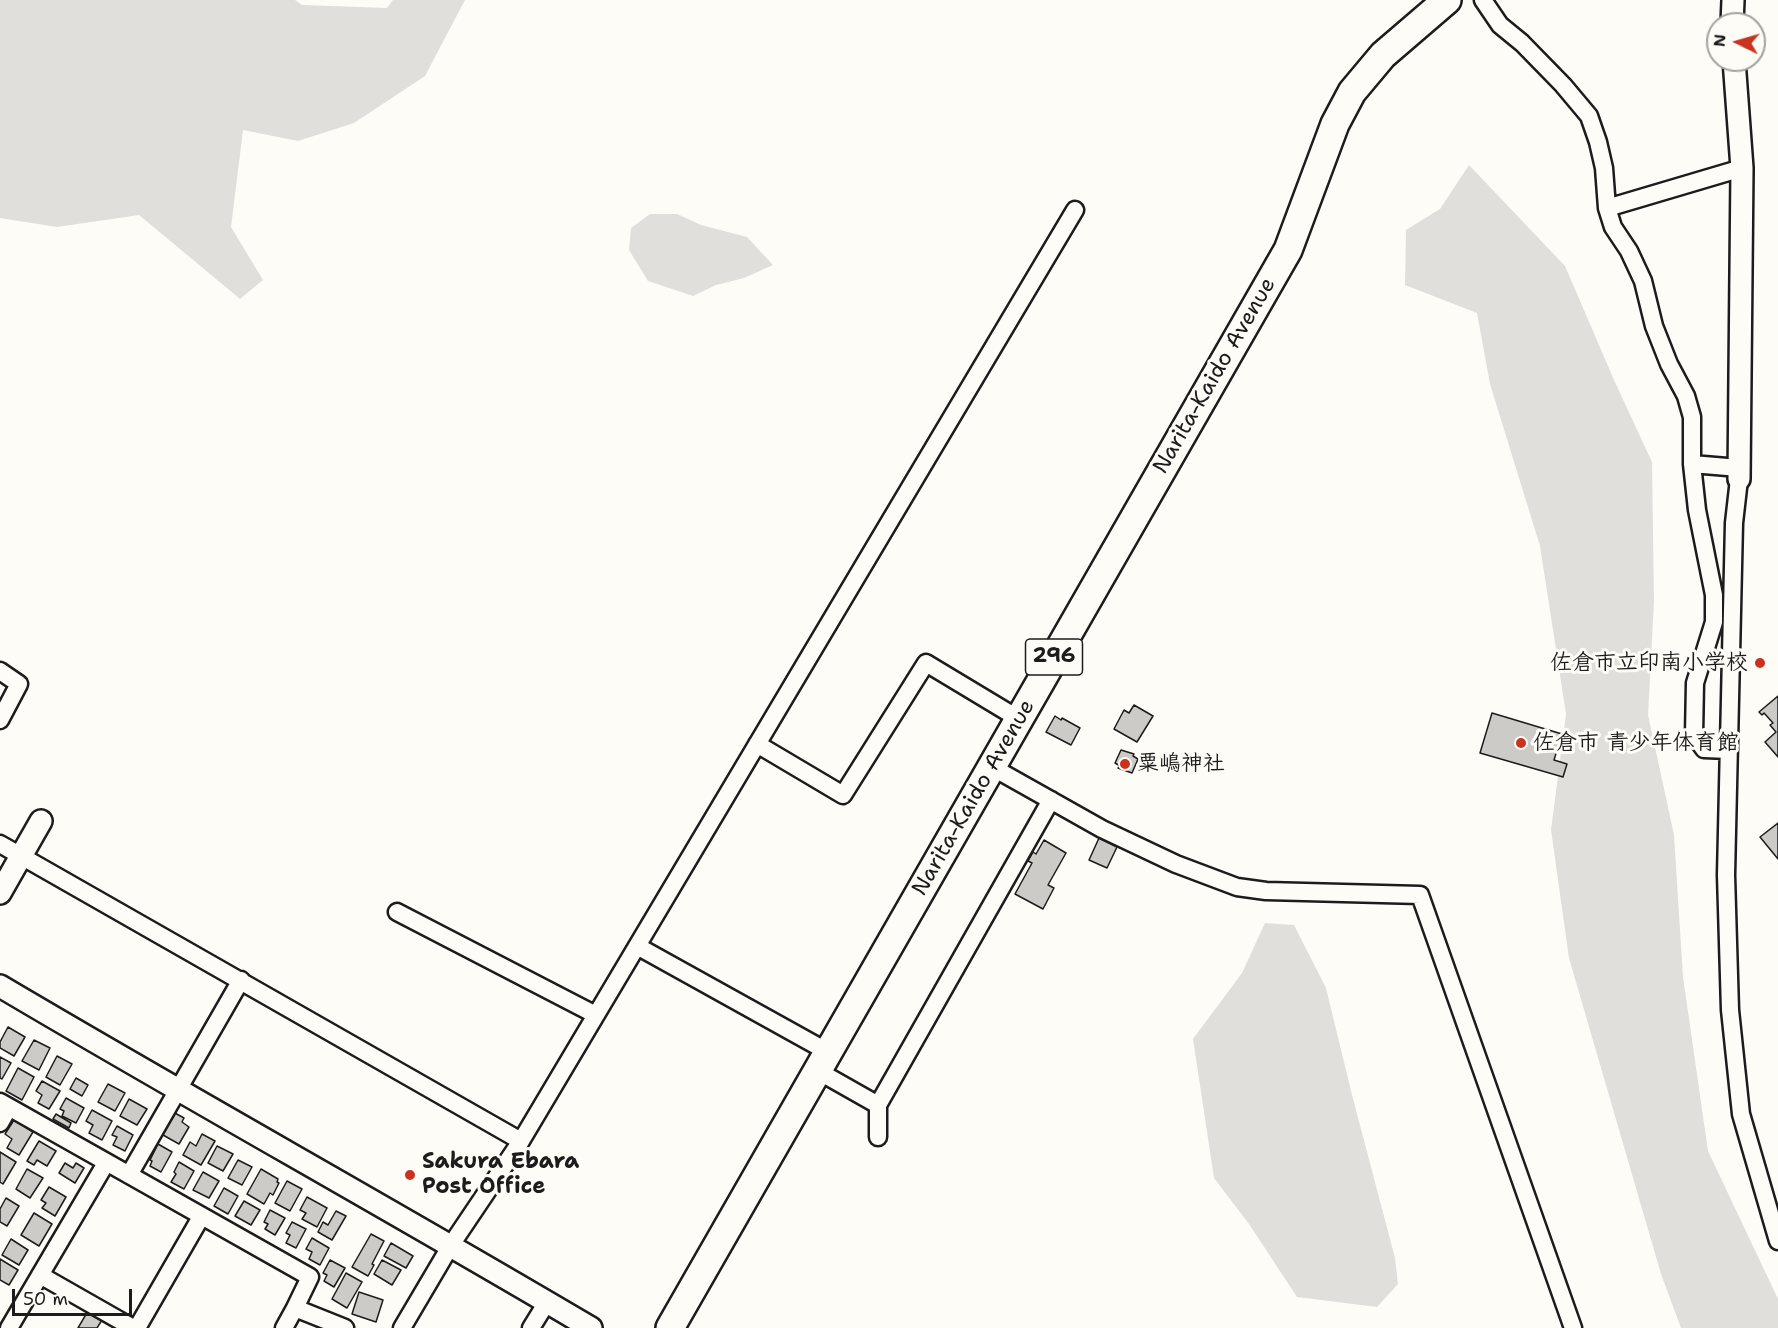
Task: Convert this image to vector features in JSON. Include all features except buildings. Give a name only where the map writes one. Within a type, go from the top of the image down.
[{"type":"highway","name":"Narita-Kaido Avenue","points":[[670,1328],[990,766],[1288,250],[1335,124],[1352,92],[1383,55],[1447,0]]},
{"type":"street","points":[[1483,0],[1500,25],[1555,76],[1589,116],[1604,168],[1607,208],[1613,227],[1629,251],[1643,281],[1654,326],[1669,364],[1686,396],[1692,417],[1692,464],[1697,510],[1714,595],[1714,622],[1695,683],[1694,735],[1704,749],[1729,750]]},
{"type":"street","points":[[1735,72],[1742,168],[1739,474],[1734,524],[1726,875],[1732,1033],[1740,1114],[1778,1241]]},
{"type":"street","points":[[1607,208],[1742,168]]},
{"type":"street","points":[[402,1328],[451,1245],[521,1140],[1075,210]]},
{"type":"street","points":[[1692,464],[1739,474]]},
{"type":"street","points":[[757,744],[843,795],[926,663],[1019,719]]},
{"type":"street","points":[[0,671],[19,684],[0,720]]},
{"type":"street","points":[[990,766],[1102,829],[1176,864],[1237,887],[1266,891],[1420,895],[1573,1328]]},
{"type":"street","points":[[878,1137],[878,1105],[1051,800]]},
{"type":"street","points":[[0,893],[41,821]]},
{"type":"street","points":[[0,844],[521,1140]]},
{"type":"street","points":[[397,912],[596,1015]]},
{"type":"street","points":[[637,946],[823,1062],[878,1105]]},
{"type":"street","points":[[129,1175],[242,980]]},
{"type":"street","points":[[0,986],[591,1328]]},
{"type":"street","points":[[0,1123],[5,1104],[310,1277],[284,1328]]},
{"type":"street","points":[[9,1328],[106,1163]]},
{"type":"street","points":[[40,1275],[135,1328],[201,1217]]},
{"type":"street","points":[[531,1328],[547,1302]]},
{"type":"street","points":[[295,1308],[345,1328]]},
{"type":"shaded area","points":[[0,0],[295,0],[302,5],[387,8],[393,0],[465,0],[425,76],[354,123],[298,141],[243,130],[231,227],[263,280],[240,299],[139,215],[57,227],[0,218]]},
{"type":"shaded area","points":[[1469,165],[1565,266],[1652,462],[1654,601],[1648,715],[1674,835],[1683,977],[1708,1151],[1778,1299],[1778,1328],[1681,1328],[1661,1274],[1569,958],[1551,830],[1566,714],[1540,546],[1490,384],[1477,313],[1405,285],[1406,230],[1440,209]]},
{"type":"shaded area","points":[[650,214],[677,214],[701,225],[747,237],[773,265],[744,278],[716,285],[693,296],[648,281],[629,250],[631,228]]},
{"type":"shaded area","points":[[1265,923],[1294,925],[1326,988],[1395,1258],[1398,1284],[1377,1307],[1297,1297],[1249,1224],[1214,1178],[1193,1039],[1242,973]]},
{"type":"place","name":"佐倉市立印南小学校","points":[[1760,663]]},
{"type":"place","name":"佐倉市 青少年体育館","points":[[1521,743]]},
{"type":"place","name":"粟嶋神社","points":[[1125,764]]},
{"type":"place","name":"Sakura Ebara Post Office","points":[[410,1175]]}]
